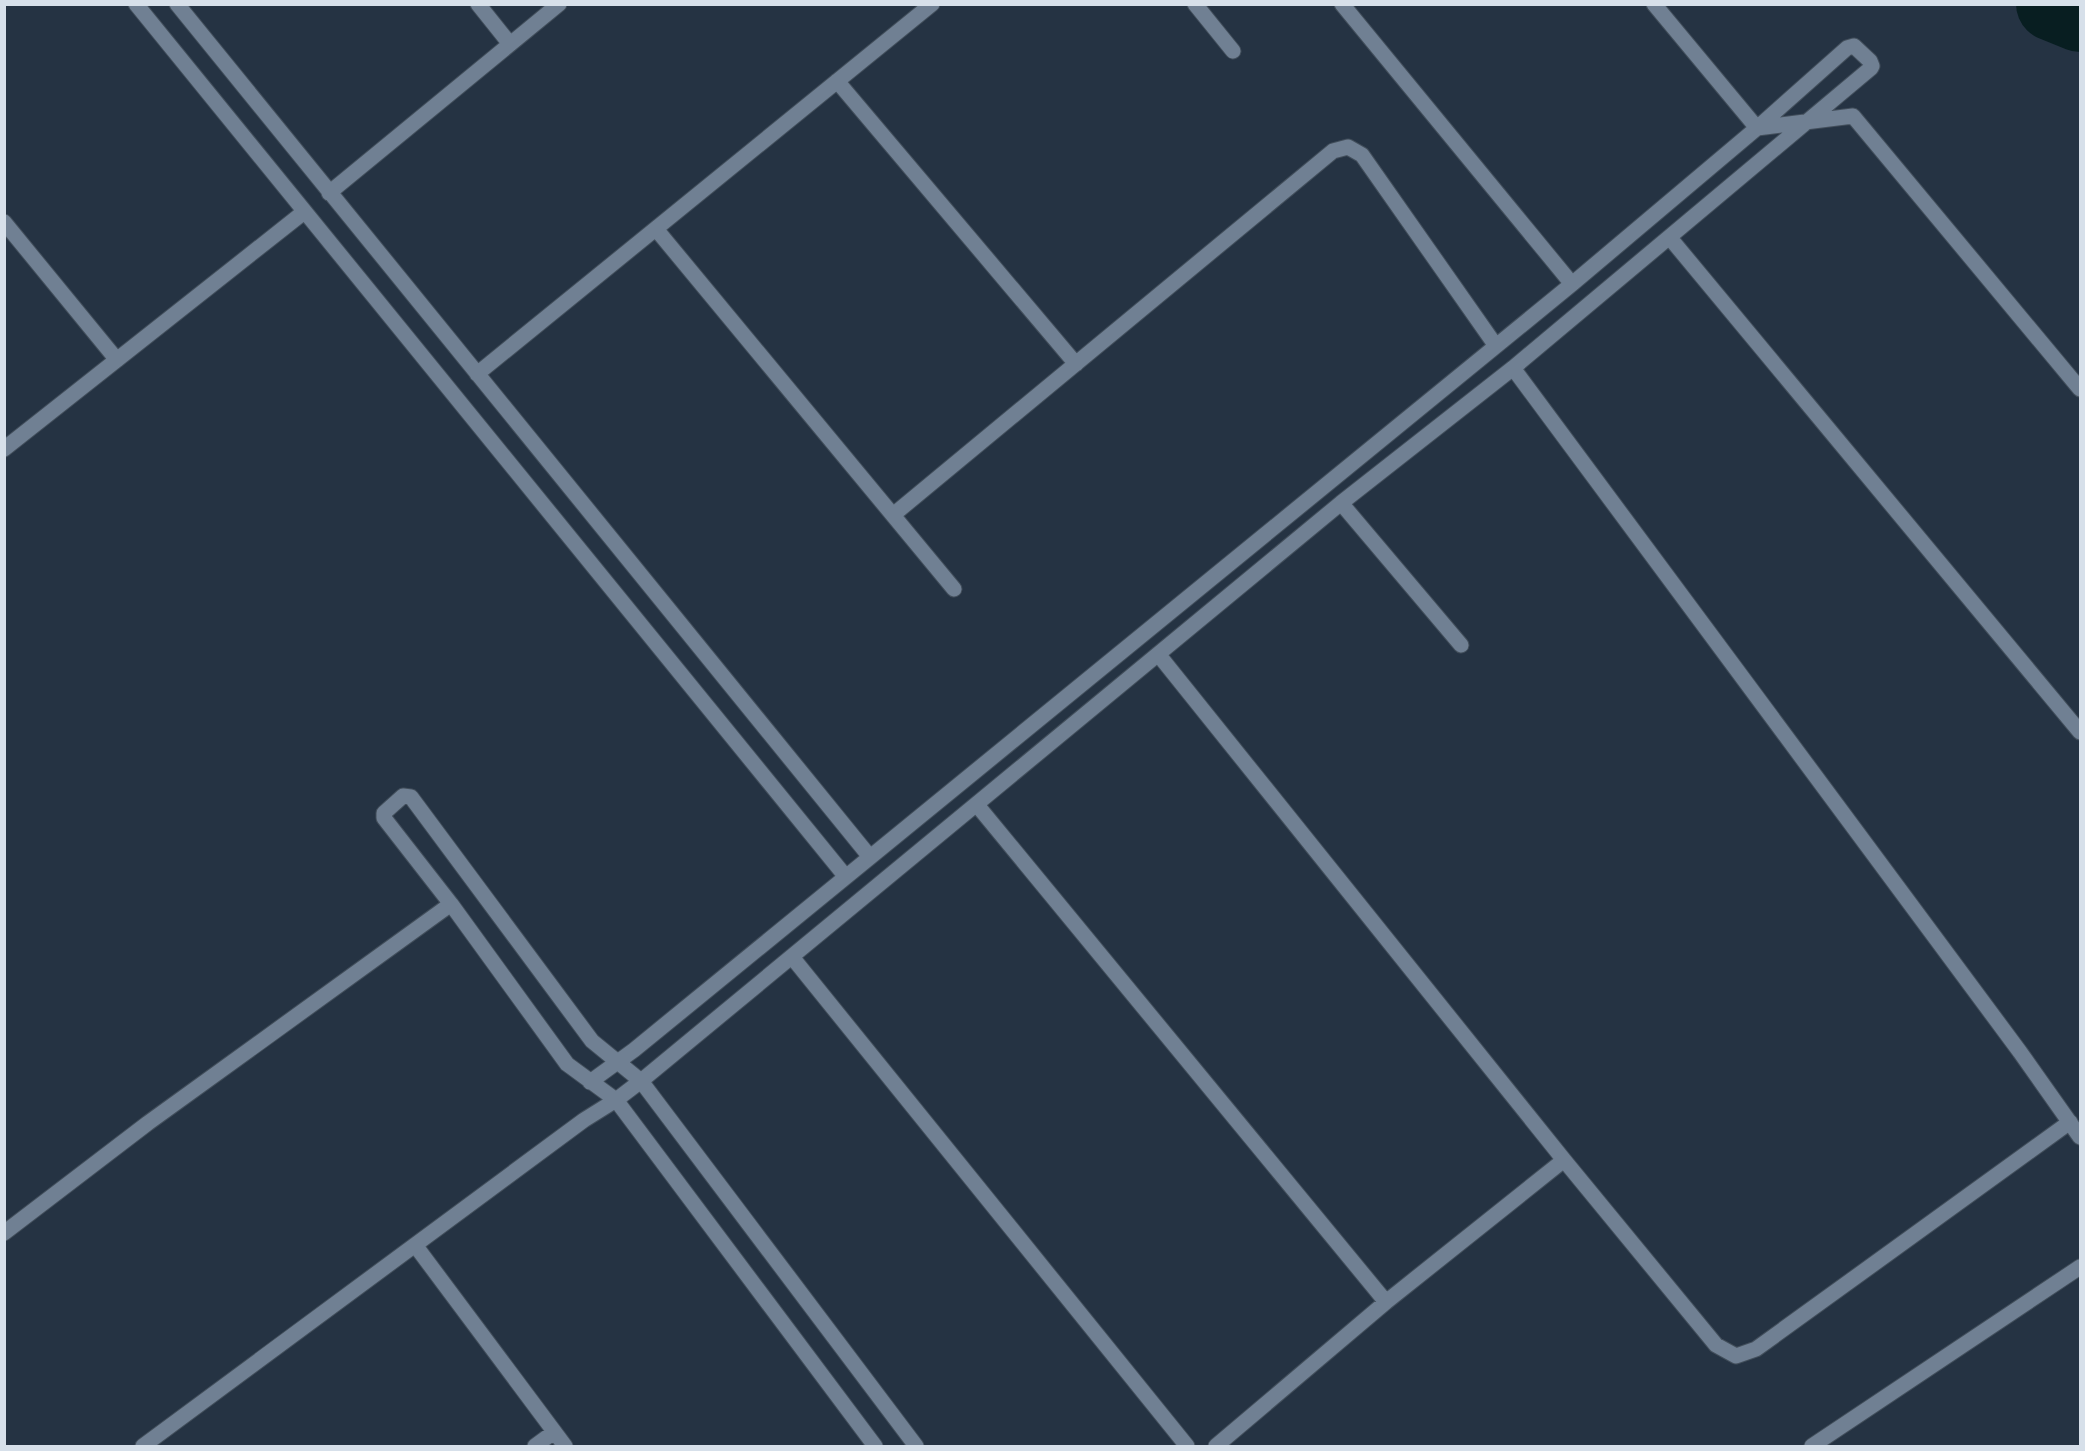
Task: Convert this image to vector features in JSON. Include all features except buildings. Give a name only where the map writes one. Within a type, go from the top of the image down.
[{"type":"street","points":[[136,4],[846,877]]},
{"type":"street","points":[[177,4],[870,857]]},
{"type":"street","points":[[478,4],[510,44]]},
{"type":"street","points":[[329,193],[559,4]]},
{"type":"street","points":[[477,374],[932,4]]},
{"type":"street","points":[[1195,4],[1233,51]]},
{"type":"street","points":[[1342,4],[1572,284]]},
{"type":"street","points":[[1654,4],[1757,128]]},
{"type":"street","points":[[143,1446],[584,1120],[641,1081],[977,806],[1341,503],[1513,368],[1670,238],[1871,68],[1870,61],[1856,47],[1847,48],[1757,128],[1572,284],[846,877],[590,1082]]},
{"type":"street","points":[[837,81],[1076,364]]},
{"type":"street","points":[[1757,128],[1853,116],[2080,389]]},
{"type":"street","points":[[893,515],[1333,151],[1348,147],[1362,154],[1496,346]]},
{"type":"street","points":[[4,449],[304,212]]},
{"type":"street","points":[[4,222],[117,360]]},
{"type":"street","points":[[656,229],[954,589]]},
{"type":"street","points":[[1670,238],[2080,732]]},
{"type":"street","points":[[1513,368],[2020,1052],[2080,1137]]},
{"type":"street","points":[[1341,503],[1461,645]]},
{"type":"street","points":[[1158,654],[1564,1160],[1716,1345],[1736,1356],[1756,1348],[2070,1122]]},
{"type":"street","points":[[875,1446],[616,1100],[567,1064],[451,904],[384,819],[384,813],[403,796],[411,796],[592,1041],[641,1081],[916,1446]]},
{"type":"street","points":[[977,806],[1386,1302]]},
{"type":"street","points":[[4,1233],[148,1123],[451,904]]},
{"type":"street","points":[[792,957],[1187,1446]]},
{"type":"street","points":[[1216,1446],[1386,1302],[1564,1160]]},
{"type":"street","points":[[415,1245],[565,1446]]},
{"type":"street","points":[[1812,1446],[2080,1267]]},
{"type":"street","points":[[535,1446],[554,1431]]},
{"type":"waterway","points":[[2053,4],[2080,15]]}]
